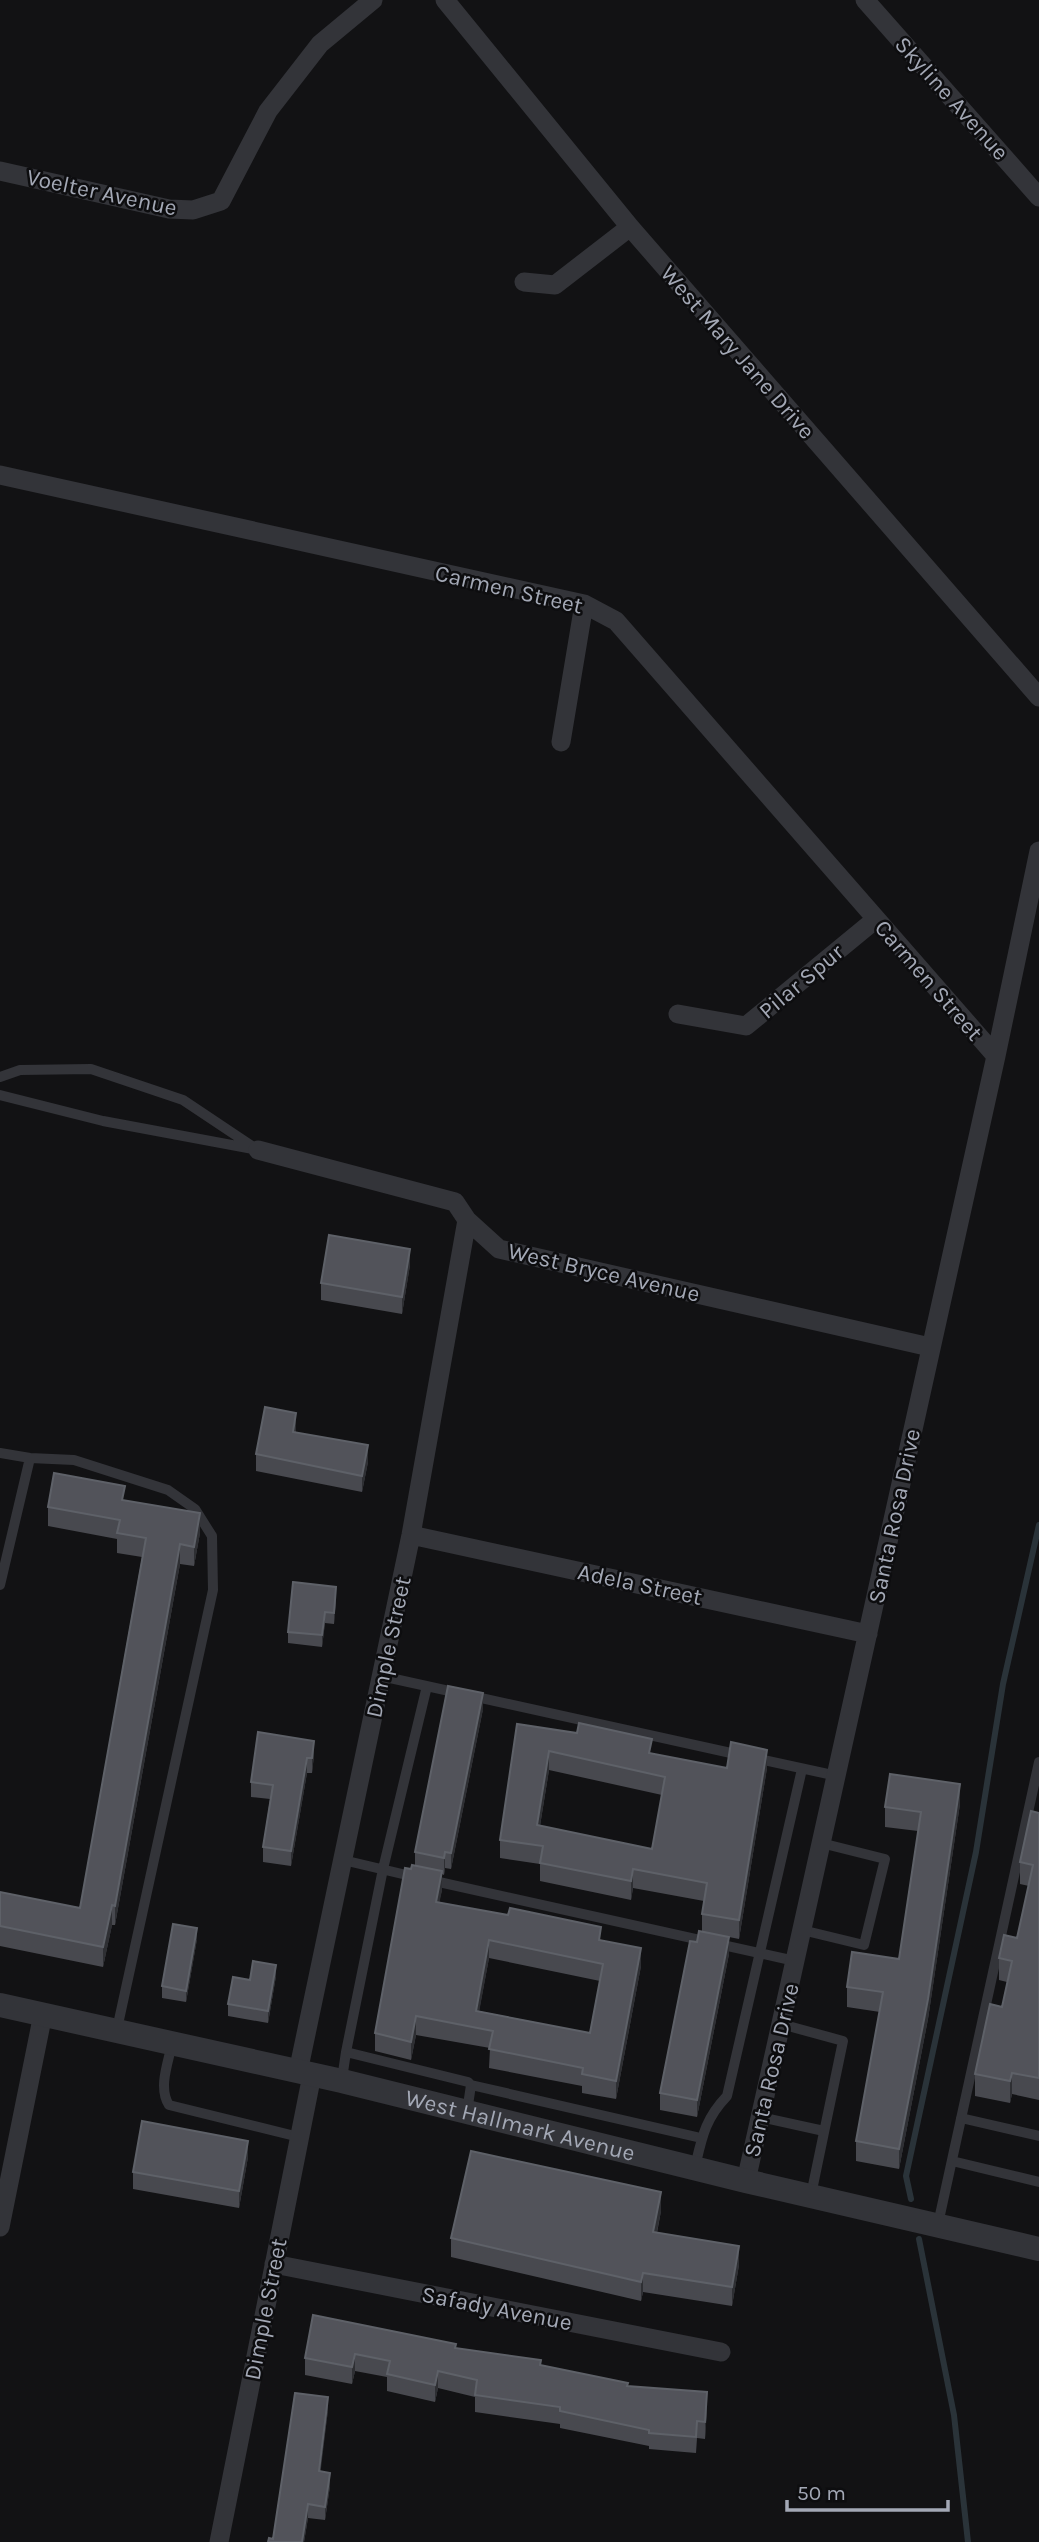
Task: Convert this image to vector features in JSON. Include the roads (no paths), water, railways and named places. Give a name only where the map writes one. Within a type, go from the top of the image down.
[{"type":"street","name":"Voelter Avenue","points":[[0,171],[169,209],[193,210],[221,201],[268,111],[320,44],[373,0]]},
{"type":"street","name":"West Mary Jane Drive","points":[[445,0],[630,228],[1039,697]]},
{"type":"street","name":"Skyline Avenue","points":[[865,0],[1039,197]]},
{"type":"street","points":[[524,282],[555,285],[630,228]]},
{"type":"street","name":"Carmen Street","points":[[0,475],[584,604],[616,621],[996,1056]]},
{"type":"street","points":[[561,742],[584,604]]},
{"type":"street","name":"Santa Rosa Drive","points":[[746,2181],[869,1634],[1039,851]]},
{"type":"street","name":"Pilar Spur","points":[[678,1014],[746,1026],[876,919]]},
{"type":"street","name":"West Bryce Avenue","points":[[257,1150],[455,1202],[467,1220],[499,1249],[930,1347]]},
{"type":"street","name":"Dimple Street","points":[[219,2542],[299,2137],[305,2074],[343,1860],[411,1535],[467,1220]]},
{"type":"street","name":"Adela Street","points":[[411,1535],[869,1634]]},
{"type":"street","name":"West Hallmark Avenue","points":[[0,2005],[342,2081],[746,2181],[1039,2249]]},
{"type":"street","points":[[0,2227],[43,2014]]},
{"type":"street","name":"Safady Avenue","points":[[274,2264],[721,2352]]},
{"type":"lane","name":"West Bryce Avenue","points":[[0,1077],[20,1070],[92,1069],[183,1100],[257,1150]]},
{"type":"lane","name":"West Bryce Avenue","points":[[0,1095],[103,1121],[257,1150]]},
{"type":"lane","points":[[0,1453],[30,1458],[74,1460],[168,1490],[195,1509],[212,1536],[214,1590],[116,2031]]},
{"type":"lane","points":[[0,1585],[30,1458]]},
{"type":"lane","points":[[381,1676],[836,1776]]},
{"type":"lane","points":[[342,2081],[383,1869],[427,1686]]},
{"type":"lane","points":[[938,2225],[1039,1762]]},
{"type":"lane","points":[[695,2168],[701,2138],[715,2109],[727,2096],[802,1769]]},
{"type":"lane","points":[[802,1930],[864,1945],[885,1859],[821,1843]]},
{"type":"lane","points":[[343,1860],[795,1961]]},
{"type":"lane","points":[[781,2024],[843,2041],[811,2196]]},
{"type":"lane","points":[[172,2044],[164,2085],[164,2098],[169,2105],[299,2137]]},
{"type":"lane","points":[[346,2052],[468,2082],[471,2085],[701,2138]]},
{"type":"lane","points":[[467,2113],[471,2085]]},
{"type":"lane","points":[[760,2117],[824,2131]]},
{"type":"lane","points":[[961,2118],[1039,2136]]},
{"type":"lane","points":[[952,2161],[1039,2182]]},
{"type":"waterway","points":[[911,2199],[906,2176],[976,1852],[1003,1684],[1039,1525]]},
{"type":"waterway","points":[[919,2239],[954,2415],[968,2542]]}]
